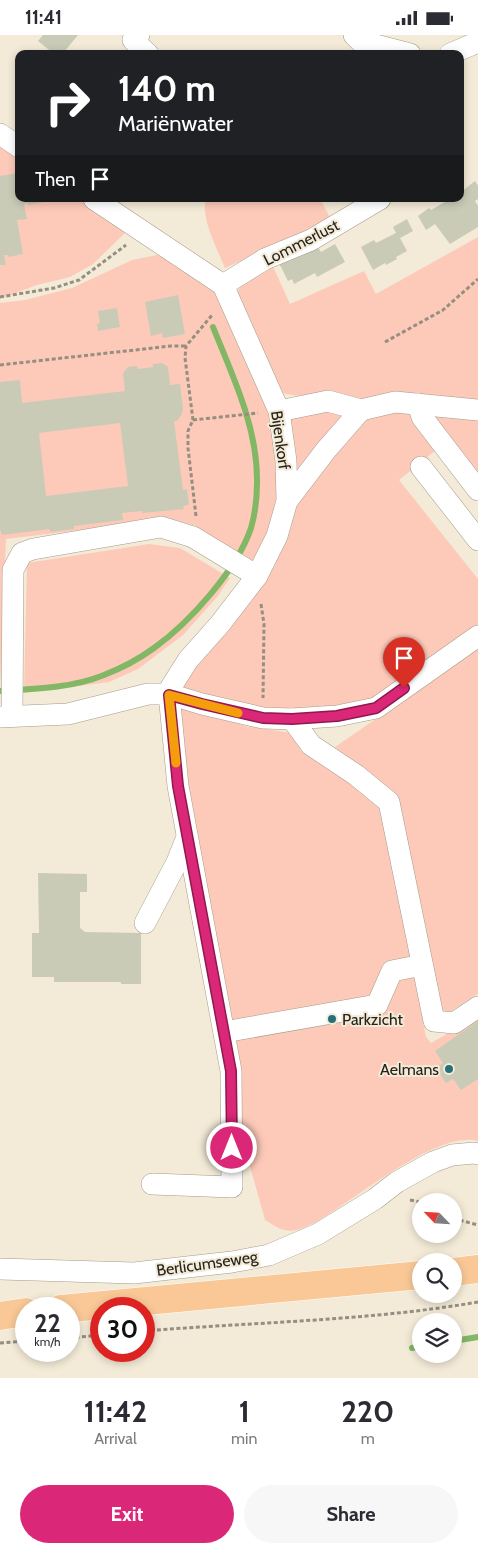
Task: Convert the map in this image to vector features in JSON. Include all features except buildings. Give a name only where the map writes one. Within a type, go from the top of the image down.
[{"type":"main road","points":[[462,1271],[478,1269]]},
{"type":"main road","name":"Berlicumseweg","points":[[80,1307],[412,1276]]},
{"type":"street","points":[[139,35],[133,41],[143,50]]},
{"type":"street","points":[[354,35],[360,41],[388,50]]},
{"type":"street","points":[[459,50],[478,42]]},
{"type":"street","points":[[1,134],[15,144]]},
{"type":"street","points":[[98,202],[225,291]]},
{"type":"street","name":"Lommerlust","points":[[225,291],[264,259],[311,240],[375,202]]},
{"type":"street","name":"Bijenkorf","points":[[169,695],[171,687],[188,659],[220,624],[251,573],[277,536],[287,501],[286,461],[225,291]]},
{"type":"street","points":[[269,412],[328,401],[361,410],[395,402],[478,410]]},
{"type":"street","points":[[418,404],[422,417],[478,490]]},
{"type":"street","points":[[287,501],[326,450],[361,410]]},
{"type":"street","points":[[422,467],[478,540]]},
{"type":"street","points":[[251,573],[193,537],[161,527],[33,549],[22,553],[13,570],[11,680],[8,713],[68,714],[148,693],[169,695],[263,718],[292,719],[337,716],[376,708],[478,636]]},
{"type":"street","points":[[152,1184],[232,1187],[231,1071],[178,786],[169,695]]},
{"type":"street","points":[[292,719],[311,745],[356,775],[389,802],[434,1021],[454,1023],[478,1007]]},
{"type":"street","points":[[145,923],[177,862],[187,837]]},
{"type":"street","points":[[224,1032],[377,1005],[392,971],[422,965]]},
{"type":"street","name":"Berlicumseweg","points":[[0,1269],[134,1273],[232,1262],[269,1255],[318,1234],[375,1199],[397,1182],[433,1162],[452,1155],[478,1154]]},
{"type":"path","points":[[0,297],[54,288],[79,280],[142,232]]},
{"type":"path","points":[[385,342],[443,310],[478,279]]},
{"type":"path","points":[[193,537],[196,520],[188,431],[193,420],[185,358],[186,346],[225,291]]},
{"type":"path","points":[[0,365],[171,346],[186,346]]},
{"type":"path","points":[[193,420],[269,412]]},
{"type":"path","points":[[251,573],[264,624],[263,718]]},
{"type":"path","points":[[462,1221],[478,1225]]},
{"type":"path","points":[[155,1330],[222,1324],[359,1317],[440,1308],[478,1301]]},
{"type":"path","points":[[0,1343],[15,1342]]},
{"type":"shaded area","points":[[0,141],[15,151],[15,202],[86,202],[127,231],[93,264],[70,277],[37,285],[2,298],[0,297]]},
{"type":"shaded area","points":[[206,202],[322,202],[331,219],[225,268],[207,223]]},
{"type":"shaded area","points":[[478,237],[478,404],[352,402],[290,395],[277,391],[236,294],[245,279],[271,262],[290,304],[364,271],[376,294]]},
{"type":"shaded area","points":[[157,255],[170,260],[216,294],[262,390],[274,431],[278,470],[276,510],[260,560],[250,561],[196,526],[172,519],[6,539],[0,688],[0,303],[25,300],[72,288],[132,260]]},
{"type":"shaded area","points":[[343,410],[348,414],[298,471],[294,468],[290,418],[307,412]]},
{"type":"shaded area","points":[[410,410],[436,450],[399,480],[478,579],[478,631],[375,699],[355,704],[277,712],[183,689],[182,684],[275,566],[285,529],[295,503],[355,427],[373,414]]},
{"type":"shaded area","points":[[426,413],[478,419],[478,482]]},
{"type":"shaded area","points":[[149,544],[180,548],[230,578],[217,597],[183,635],[138,669],[109,682],[24,693],[27,563]]},
{"type":"shaded area","points":[[478,649],[478,994],[446,1014],[442,1013],[423,914],[396,795],[335,747]]},
{"type":"shaded area","points":[[187,708],[246,726],[299,734],[300,750],[381,804],[426,1037],[431,1043],[478,1016],[478,1141],[460,1141],[440,1146],[395,1170],[314,1223],[296,1230],[282,1229],[265,1220],[241,1134],[183,764],[177,710]]},
{"type":"waterway","points":[[0,691],[79,683],[104,675],[130,663],[154,648],[182,625],[210,594],[235,561],[251,528],[254,517],[257,489],[256,463],[249,423],[243,403],[213,327]]},
{"type":"waterway","points":[[462,1340],[478,1337]]},
{"type":"slow traffic","points":[[176,763],[169,695],[238,713]]},
{"type":"place","name":"Parkzicht","points":[[332,1019]]},
{"type":"place","name":"Aelmans","points":[[449,1069]]},
{"type":"route","points":[[232,1148],[231,1071],[178,786],[169,695],[263,718],[292,719],[337,716],[376,708],[404,688]]}]
